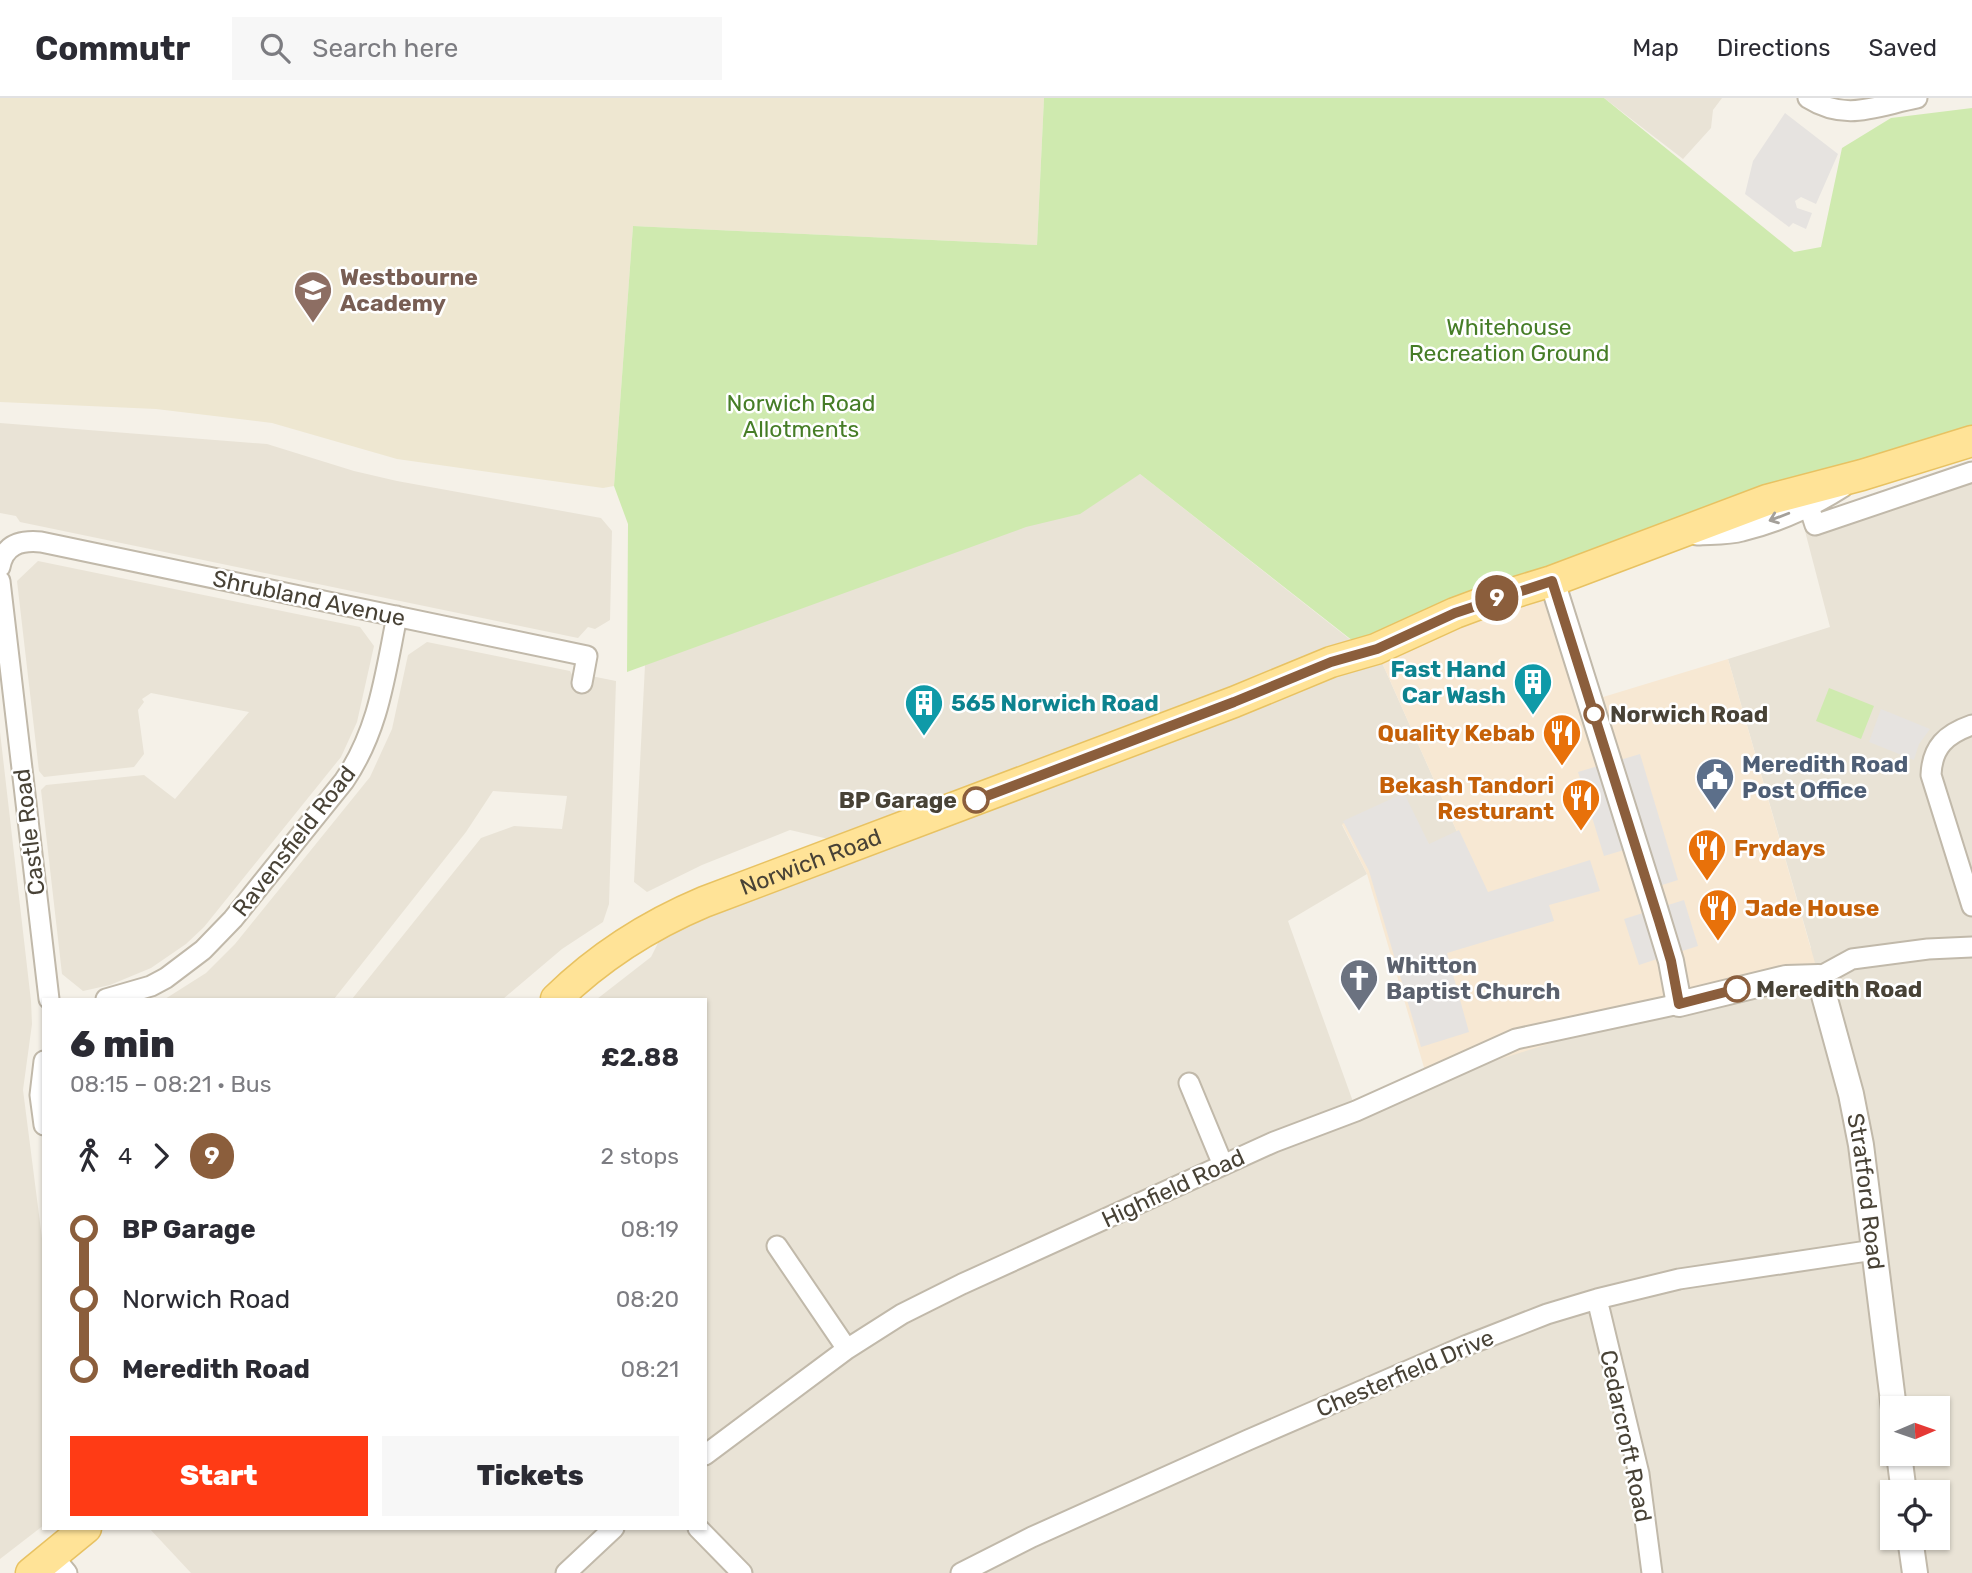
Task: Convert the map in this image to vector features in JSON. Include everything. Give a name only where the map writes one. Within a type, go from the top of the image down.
[{"type":"main road","name":"Norwich Road","points":[[557,998],[610,952],[649,927],[678,913],[1234,702],[1331,662],[1377,649],[1455,613],[1552,581],[1767,500],[1806,499],[1862,475],[1972,440]]},
{"type":"main road","points":[[50,1568],[84,1530]]},
{"type":"street","points":[[1808,98],[1834,110],[1849,112],[1917,98]]},
{"type":"street","points":[[1806,499],[1815,525],[1972,472]]},
{"type":"street","name":"Norwich Road","points":[[1673,536],[1739,532],[1806,499]]},
{"type":"street","name":"Shrubland Avenue","points":[[3,559],[21,542],[41,542],[587,656],[582,683]]},
{"type":"street","name":"Castle Road","points":[[0,581],[49,998]]},
{"type":"street","points":[[1552,581],[1671,961],[1679,1004],[1786,978],[1819,977],[1852,959],[1928,949],[1972,947]]},
{"type":"street","name":"Ravensfield Road","points":[[109,998],[151,986],[203,950],[233,919],[344,781],[371,732],[397,616]]},
{"type":"street","points":[[1972,725],[1956,731],[1939,745],[1931,775],[1972,906]]},
{"type":"street","name":"Stratford Road","points":[[1819,977],[1851,1094],[1861,1145],[1892,1396]]},
{"type":"street","name":"Highfield Road","points":[[707,1454],[847,1349],[902,1314],[962,1284],[1274,1142],[1356,1111],[1516,1039],[1679,1004]]},
{"type":"street","points":[[42,1078],[42,1110]]},
{"type":"street","points":[[1189,1083],[1223,1165]]},
{"type":"street","points":[[778,1246],[847,1349]]},
{"type":"street","name":"Chesterfield Drive","points":[[961,1573],[1070,1520],[1511,1328],[1597,1299],[1726,1270],[1874,1250]]},
{"type":"street","name":"Cedarcroft Road","points":[[1597,1299],[1636,1462],[1653,1573]]},
{"type":"street","points":[[566,1573],[612,1530]]},
{"type":"street","points":[[700,1530],[742,1573]]},
{"type":"street","points":[[1912,1550],[1915,1573]]},
{"type":"shaded area","name":"Westbourne Academy","points":[[0,98],[1044,98],[1037,245],[633,226],[614,486],[603,488],[397,459],[272,423],[156,409],[0,402]]},
{"type":"shaded area","points":[[1604,98],[1722,98],[1713,110],[1711,128],[1683,159]]},
{"type":"shaded area","points":[[1785,113],[1838,154],[1816,204],[1801,197],[1795,201],[1797,208],[1812,213],[1806,229],[1793,223],[1789,227],[1745,194],[1753,161]]},
{"type":"shaded area","points":[[0,423],[267,444],[354,471],[397,481],[601,518],[612,531],[610,620],[595,629],[588,627],[578,638],[20,522],[16,516],[0,513]]},
{"type":"shaded area","points":[[1972,472],[1972,1573],[191,1573],[151,1530],[707,1530],[707,998],[598,998],[651,957],[669,921],[850,844],[790,830],[702,865],[647,892],[634,882],[645,665],[1140,474],[1366,652],[1376,649],[1458,834],[1430,847],[1342,825],[1367,874],[1288,921],[1356,1110],[1428,1081],[1811,948],[1728,659],[1830,627],[1805,531],[1815,525]]},
{"type":"shaded area","points":[[38,561],[360,627],[374,646],[357,722],[341,757],[204,927],[186,944],[151,968],[110,985],[83,991],[62,974],[41,790],[46,785],[144,775],[175,799],[249,712],[151,693],[142,699],[144,702],[138,710],[144,754],[134,767],[44,777],[39,771],[17,581]]},
{"type":"shaded area","points":[[1552,581],[1590,701],[1728,659],[1819,977],[1679,1004],[1428,1081],[1367,874],[1342,824],[1404,796],[1430,847],[1458,834],[1376,649]]},
{"type":"shaded area","points":[[427,642],[570,671],[578,686],[591,676],[616,681],[609,904],[603,922],[562,949],[504,998],[353,998],[481,838],[514,826],[562,829],[567,796],[493,791],[466,832],[335,998],[167,998],[206,973],[235,944],[370,777],[392,729],[408,655]]},
{"type":"shaded area","points":[[1881,709],[1930,729],[1919,744],[1914,760],[1869,742]]},
{"type":"shaded area","points":[[0,732],[31,1001],[32,1024],[23,1090],[42,1238],[42,1527],[0,1559]]},
{"type":"shaded area","points":[[1640,754],[1678,880],[1659,886],[1620,760]]},
{"type":"shaded area","points":[[1598,766],[1624,850],[1604,856],[1578,772]]},
{"type":"shaded area","points":[[1404,793],[1429,844],[1459,830],[1488,892],[1590,860],[1600,891],[1549,905],[1554,921],[1447,953],[1469,1032],[1421,1047],[1369,871],[1343,821]]},
{"type":"shaded area","points":[[1684,900],[1698,946],[1679,952],[1665,906]]},
{"type":"shaded area","points":[[1643,913],[1657,959],[1639,965],[1624,919]]},
{"type":"green space","points":[[1044,98],[1604,98],[1794,252],[1821,247],[1842,148],[1891,118],[1972,108],[1972,441],[1367,652],[1140,474],[1080,514],[1026,527],[627,672],[628,524],[614,486],[633,226],[1037,245]]},
{"type":"green space","points":[[1829,688],[1874,706],[1861,739],[1816,721]]},
{"type":"bus line","name":"9","points":[[976,800],[1234,702],[1331,662],[1377,649],[1455,613],[1552,581],[1659,921],[1671,961],[1679,1004],[1737,989]]},
{"type":"place","name":"Westbourne Academy","points":[[313,324]]},
{"type":"place","name":"Norwich Road","points":[[1594,714]]},
{"type":"place","name":"Fast Hand Car Wash","points":[[1533,716]]},
{"type":"place","name":"565 Norwich Road","points":[[924,737]]},
{"type":"place","name":"Quality Kebab","points":[[1562,767]]},
{"type":"place","name":"BP Garage","points":[[976,800]]},
{"type":"place","name":"Meredith Road Post Office","points":[[1715,811]]},
{"type":"place","name":"Bekash Tandori Resturant","points":[[1581,832]]},
{"type":"place","name":"Frydays","points":[[1707,882]]},
{"type":"place","name":"Jade House","points":[[1718,942]]},
{"type":"place","name":"Meredith Road","points":[[1737,989]]},
{"type":"place","name":"Whitton Baptist Church","points":[[1359,1012]]},
{"type":"park label","name":"Whitehouse Recreation Ground","points":[[1509,340]]},
{"type":"park label","name":"Norwich Road Allotments","points":[[801,416]]}]
